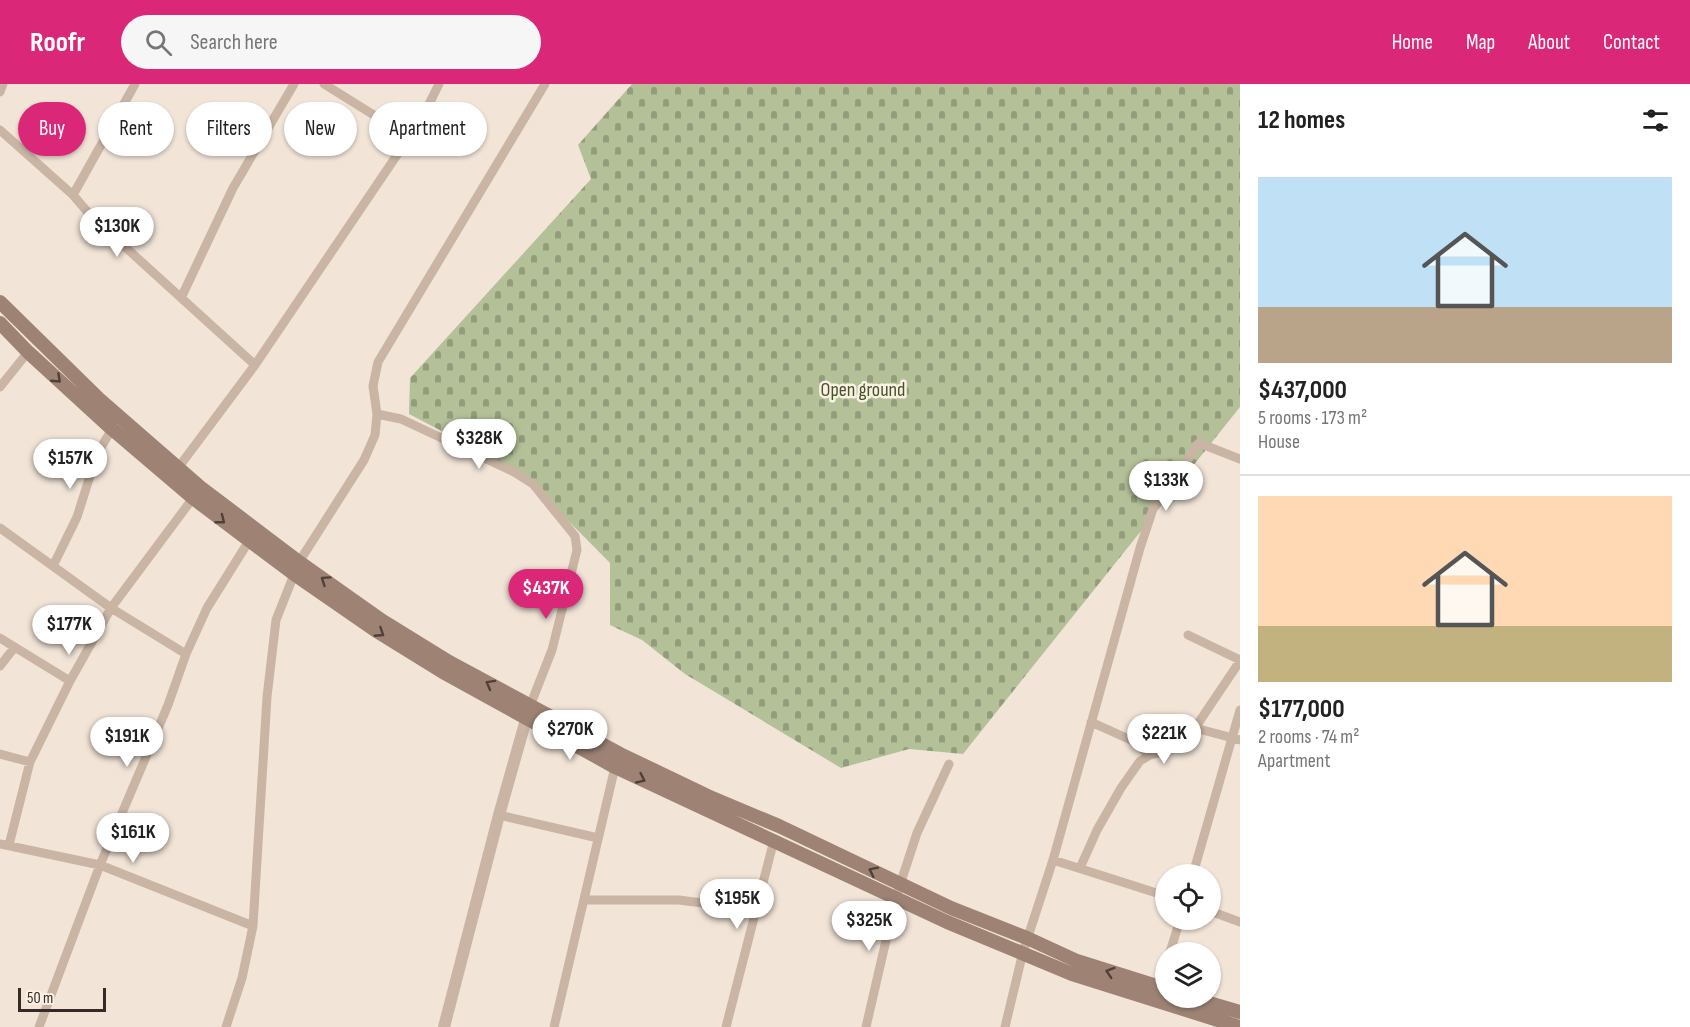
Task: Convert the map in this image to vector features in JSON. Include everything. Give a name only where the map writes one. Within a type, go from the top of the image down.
[{"type":"main road","points":[[0,302],[99,399],[252,535]]},
{"type":"main road","points":[[0,323],[28,352],[112,429],[193,498],[252,535],[296,568],[615,767],[774,840],[898,891],[951,908],[1028,938],[1077,961],[1155,986]]},
{"type":"main road","points":[[528,713],[620,754],[898,891],[947,922],[1072,974],[1240,1027]]},
{"type":"main road","points":[[1221,1006],[1240,1012]]},
{"type":"street","points":[[0,92],[3,84]]},
{"type":"street","points":[[74,195],[135,84]]},
{"type":"street","points":[[182,298],[232,188],[294,84]]},
{"type":"street","points":[[324,84],[369,112]]},
{"type":"street","points":[[430,102],[439,84]]},
{"type":"street","points":[[226,1027],[242,978],[253,926],[267,697],[276,620],[296,568],[364,460],[375,435],[377,414],[373,386],[378,362],[545,84]]},
{"type":"street","points":[[0,130],[74,195],[91,216],[255,365]]},
{"type":"street","points":[[178,468],[255,365],[396,156]]},
{"type":"street","points":[[0,387],[28,352]]},
{"type":"street","points":[[377,414],[401,419],[514,472],[533,484],[575,536],[577,550],[552,650],[528,713],[499,815],[444,1027]]},
{"type":"street","points":[[53,566],[77,517],[97,454],[112,429]]},
{"type":"street","points":[[1005,1027],[1023,952],[1053,860],[1131,575],[1155,503],[1171,487],[1200,443],[1240,459]]},
{"type":"street","points":[[193,498],[111,608],[70,681],[30,762],[4,844],[100,865],[253,926]]},
{"type":"street","points":[[0,528],[111,608],[186,654]]},
{"type":"street","points":[[39,1027],[100,865],[168,705],[186,654],[207,608],[252,535]]},
{"type":"street","points":[[1080,868],[1097,830],[1121,788],[1140,761],[1150,755],[1166,751],[1195,728],[1240,661],[1188,635]]},
{"type":"street","points":[[0,638],[70,681]]},
{"type":"street","points":[[0,666],[14,648]]},
{"type":"street","points":[[1196,864],[1236,739],[1240,710]]},
{"type":"street","points":[[1091,722],[1133,741],[1150,755]]},
{"type":"street","points":[[1195,728],[1236,739]]},
{"type":"street","points":[[0,754],[30,762]]},
{"type":"street","points":[[866,1027],[898,891],[917,833],[949,764]]},
{"type":"street","points":[[554,1027],[615,767]]},
{"type":"street","points":[[499,815],[598,838]]},
{"type":"street","points":[[726,1027],[774,840]]},
{"type":"street","points":[[1053,860],[1155,892]]},
{"type":"street","points":[[584,900],[679,900],[756,910]]},
{"type":"street","points":[[1221,915],[1240,922]]},
{"type":"green space","name":"Open ground","points":[[632,84],[1240,84],[1240,407],[963,754],[909,749],[841,768],[685,674],[642,640],[610,625],[610,563],[520,472],[409,414],[410,378],[591,179],[578,145]]}]
